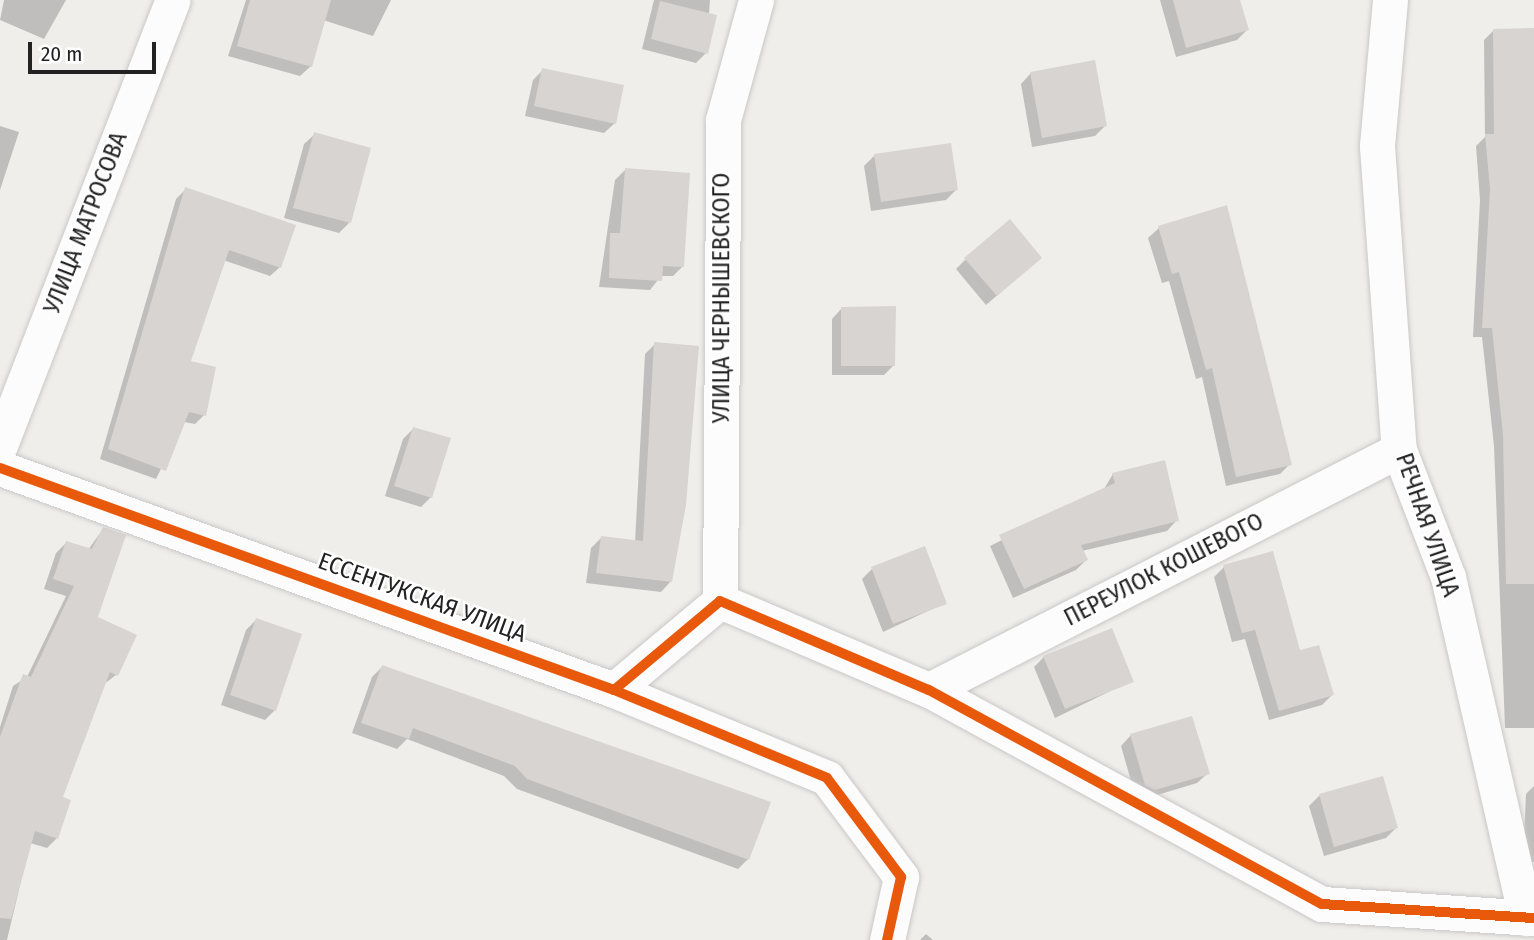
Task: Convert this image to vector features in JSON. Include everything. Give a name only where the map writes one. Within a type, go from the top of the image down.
[{"type":"street","name":"УЛИЦА МАТРОСОВА","points":[[0,445],[173,0]]},
{"type":"street","name":"УЛИЦА ЧЕРНЫШЕВСКОГО","points":[[720,601],[723,120],[756,0]]},
{"type":"street","name":"РЕЧНАЯ УЛИЦА","points":[[1390,0],[1377,146],[1399,450],[1448,578],[1530,918]]},
{"type":"street","name":"ПЕРЕУЛОК КОШЕВОГО","points":[[929,690],[1399,450]]},
{"type":"street","name":"ЕССЕНТУКСКАЯ УЛИЦА","points":[[0,468],[614,690],[827,778],[901,877],[887,940]]},
{"type":"street","points":[[614,690],[720,601],[929,690],[1322,904],[1530,918]]},
{"type":"building","points":[[250,0],[331,0],[312,67],[237,46]]},
{"type":"building","points":[[1173,0],[1240,0],[1249,30],[1186,48]]},
{"type":"building","points":[[660,1],[717,15],[708,54],[651,39]]},
{"type":"building","points":[[1534,28],[1534,584],[1506,584],[1503,435],[1492,328],[1482,328],[1490,189],[1485,134],[1494,134],[1493,29]]},
{"type":"building","points":[[1095,60],[1107,126],[1042,138],[1030,72]]},
{"type":"building","points":[[542,68],[624,85],[616,124],[534,106]]},
{"type":"building","points":[[314,132],[371,148],[351,223],[293,208]]},
{"type":"building","points":[[951,143],[958,190],[881,202],[874,154]]},
{"type":"building","points":[[625,168],[690,173],[684,267],[663,266],[662,281],[609,278],[610,233],[620,233]]},
{"type":"building","points":[[185,187],[296,225],[281,268],[229,250],[191,361],[216,367],[206,416],[189,412],[166,471],[108,449]]},
{"type":"building","points":[[1227,205],[1292,465],[1236,477],[1212,368],[1206,370],[1179,272],[1172,274],[1158,226]]},
{"type":"building","points":[[1010,219],[1042,258],[997,296],[964,258]]},
{"type":"building","points":[[896,306],[895,366],[841,366],[841,307]]},
{"type":"building","points":[[654,342],[699,346],[686,505],[672,582],[596,573],[601,536],[643,541]]},
{"type":"building","points":[[413,427],[451,438],[432,498],[394,486]]},
{"type":"building","points":[[1165,460],[1179,521],[1081,545],[1088,560],[1024,589],[999,535],[1115,483],[1112,473]]},
{"type":"building","points":[[103,527],[126,535],[98,617],[137,635],[118,676],[110,672],[63,797],[71,800],[58,839],[35,831],[11,919],[0,918],[0,737],[23,674],[31,677],[74,586],[53,579],[66,541],[92,549]]},
{"type":"building","points":[[925,546],[947,604],[893,624],[871,567]]},
{"type":"building","points":[[1273,551],[1300,650],[1319,645],[1334,695],[1279,711],[1255,630],[1242,633],[1223,565]]},
{"type":"building","points":[[256,618],[302,634],[276,711],[230,695]]},
{"type":"building","points":[[1112,628],[1134,682],[1065,709],[1043,656]]},
{"type":"building","points":[[382,665],[771,802],[749,860],[527,779],[515,766],[413,728],[409,739],[361,723]]},
{"type":"building","points":[[1192,716],[1210,774],[1155,790],[1145,785],[1130,734]]},
{"type":"building","points":[[1383,776],[1398,828],[1334,847],[1319,794]]},
{"type":"cycle path","points":[[0,468],[614,690],[827,778],[901,877],[887,940]]},
{"type":"cycle path","points":[[614,690],[720,601],[929,690],[1322,904],[1534,918]]}]
